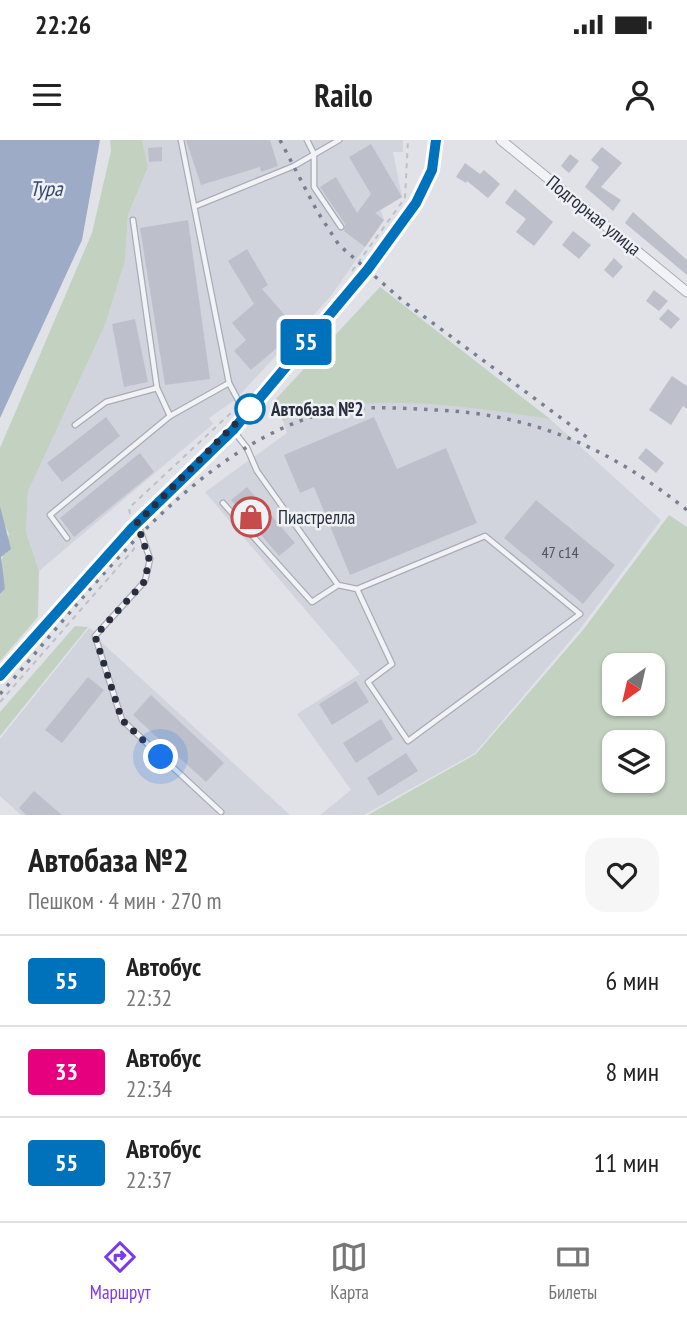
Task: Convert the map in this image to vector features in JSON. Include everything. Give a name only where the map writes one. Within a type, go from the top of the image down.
[{"type":"street","points":[[0,677],[135,526],[233,430],[242,410],[368,269],[416,203],[432,170],[436,140]]},
{"type":"street","name":"Подгорная улица","points":[[501,140],[687,292]]},
{"type":"lane","points":[[181,140],[229,383],[242,410]]},
{"type":"lane","points":[[307,140],[314,154],[314,187],[341,227]]},
{"type":"lane","points":[[196,206],[294,166],[339,140]]},
{"type":"lane","points":[[133,220],[158,388],[170,416]]},
{"type":"lane","points":[[67,538],[50,515],[170,416],[229,383]]},
{"type":"lane","points":[[75,425],[106,402],[158,388]]},
{"type":"lane","points":[[233,430],[247,448],[257,471],[338,585],[356,589],[485,536],[580,614],[408,741],[368,682],[393,664],[356,589]]},
{"type":"lane","points":[[223,503],[312,602],[338,585]]},
{"type":"lane","points":[[135,526],[149,559],[145,581],[95,636],[122,720],[221,812]]},
{"type":"path","points":[[346,280],[405,198],[408,140]]},
{"type":"path","points":[[0,702],[134,549],[135,526],[129,508],[242,410]]},
{"type":"shaded area","points":[[142,140],[403,140],[403,152],[393,152],[402,197],[381,210],[384,220],[331,296],[236,399],[209,418],[213,424],[39,571],[26,532],[28,490],[105,325],[125,261],[128,215],[148,167]]},
{"type":"shaded area","points":[[380,287],[550,419],[661,520],[580,629],[475,753],[364,815],[320,815],[351,790],[297,714],[360,674],[205,492],[287,433],[276,399]]},
{"type":"shaded area","points":[[89,628],[100,635],[98,639],[290,815],[21,815],[0,796],[0,739]]},
{"type":"green space","points":[[110,140],[142,140],[148,167],[128,215],[125,261],[105,325],[28,491],[26,532],[39,571],[38,617],[0,661],[0,594],[5,589],[0,567],[9,534],[2,520],[0,506],[0,448],[92,233],[111,151]]},
{"type":"green space","points":[[380,287],[550,419],[468,407],[385,403],[323,408],[283,421],[276,399]]},
{"type":"green space","points":[[669,515],[687,527],[687,815],[368,815],[476,754],[583,630]]},
{"type":"green space","points":[[75,626],[88,627],[0,736],[0,712]]},
{"type":"water","name":"Тура","points":[[0,140],[100,140],[82,240],[0,418]]},
{"type":"water","points":[[0,506],[11,549],[1,557],[5,589],[0,594]]},
{"type":"building","points":[[186,140],[270,140],[278,166],[261,172],[260,167],[201,185]]},
{"type":"building","points":[[371,144],[402,197],[375,213],[384,220],[365,247],[344,231],[345,224],[320,187],[336,177],[357,213],[371,194],[349,157]]},
{"type":"building","points":[[162,147],[162,161],[149,162],[148,148]]},
{"type":"building","points":[[602,147],[622,163],[601,187],[621,200],[613,211],[585,187],[599,167],[591,160]]},
{"type":"building","points":[[570,154],[579,161],[569,173],[561,166]]},
{"type":"building","points":[[465,163],[480,174],[484,170],[500,184],[488,198],[467,181],[466,183],[456,177]]},
{"type":"building","points":[[515,189],[553,222],[534,246],[516,232],[526,219],[505,203]]},
{"type":"building","points":[[633,212],[687,260],[687,275],[625,223]]},
{"type":"building","points":[[188,220],[210,379],[165,385],[140,228]]},
{"type":"building","points":[[573,231],[591,245],[579,259],[562,245]]},
{"type":"building","points":[[247,249],[268,285],[262,289],[298,330],[251,370],[234,351],[246,340],[232,323],[254,304],[228,261]]},
{"type":"building","points":[[614,258],[623,267],[613,278],[604,270]]},
{"type":"building","points":[[654,290],[668,301],[659,311],[646,301]]},
{"type":"building","points":[[668,309],[680,319],[671,329],[659,319]]},
{"type":"building","points":[[135,319],[148,382],[124,387],[112,324]]},
{"type":"building","points":[[672,376],[687,386],[687,409],[683,406],[671,425],[649,410]]},
{"type":"building","points":[[106,417],[120,436],[62,482],[47,463]]},
{"type":"building","points":[[374,417],[397,469],[446,448],[477,523],[350,575],[314,487],[300,493],[284,455]]},
{"type":"building","points":[[646,448],[664,463],[656,473],[638,458]]},
{"type":"building","points":[[140,453],[154,472],[74,537],[60,518]]},
{"type":"building","points":[[247,487],[295,543],[279,556],[231,500]]},
{"type":"building","points":[[536,500],[615,565],[583,604],[504,538]]},
{"type":"building","points":[[88,677],[104,690],[62,743],[45,730]]},
{"type":"building","points":[[356,681],[369,702],[332,725],[319,704]]},
{"type":"building","points":[[151,695],[224,763],[206,782],[133,715]]},
{"type":"building","points":[[381,719],[393,739],[356,763],[343,743]]},
{"type":"building","points":[[406,753],[418,771],[378,796],[367,778]]},
{"type":"building","points":[[34,791],[62,815],[26,815],[19,808]]},
{"type":"railway","points":[[280,140],[317,211],[339,245],[403,301],[588,438]]},
{"type":"railway","points":[[0,694],[104,574],[181,496],[223,463],[267,436],[314,416],[359,408],[436,410],[472,413],[538,427],[570,439],[630,469],[687,510]]},
{"type":"bus line","name":"55","points":[[0,676],[132,528],[233,430],[368,269],[416,203],[432,170],[436,140]]},
{"type":"place","name":"Автобаза №2","points":[[250,409]]},
{"type":"place","name":"Пиастрелла","points":[[251,517]]},
{"type":"route","points":[[161,757],[122,720],[95,636],[145,581],[149,559],[137,523],[233,430],[250,409]]}]
